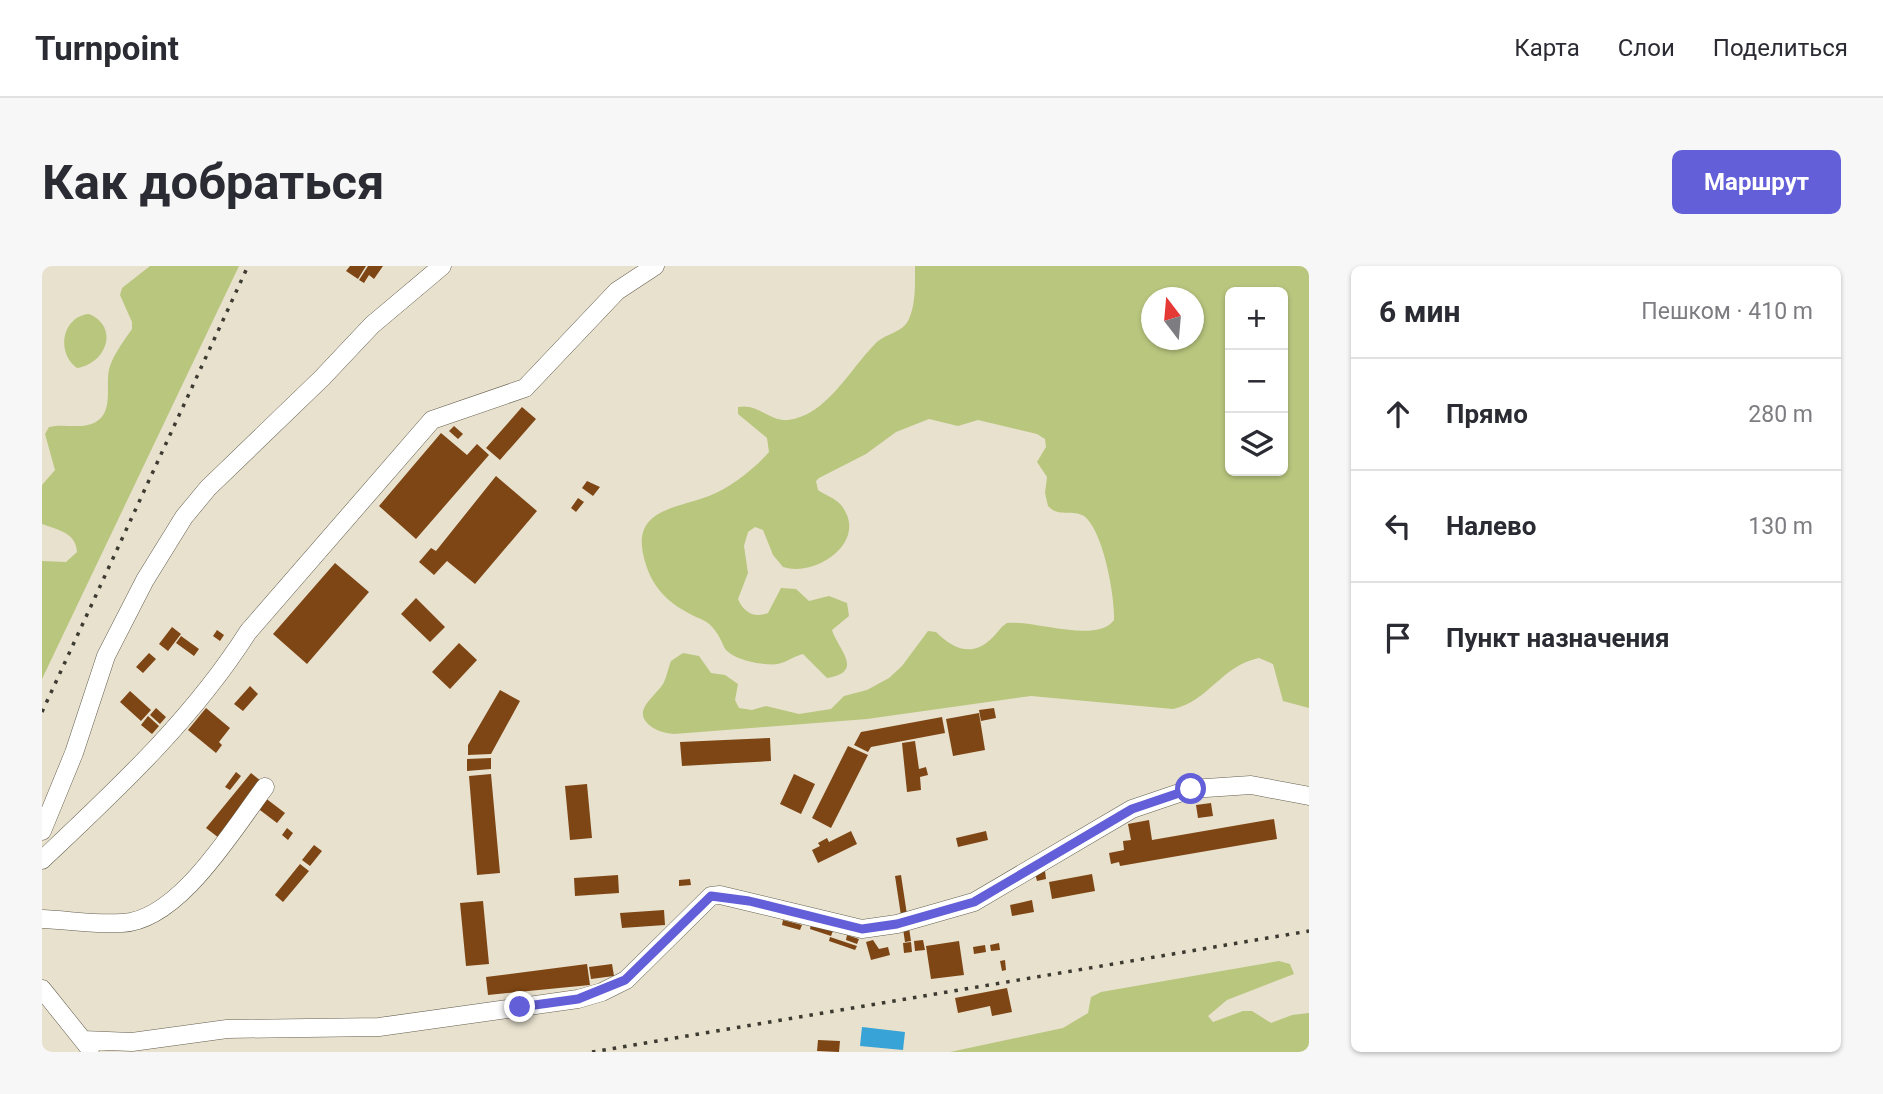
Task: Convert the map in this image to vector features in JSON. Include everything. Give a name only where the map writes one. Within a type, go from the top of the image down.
[{"type":"street","points":[[42,831],[74,753],[106,656],[145,580],[184,517],[208,488],[322,378],[372,325],[442,266]]},
{"type":"street","points":[[42,860],[150,758],[224,670],[248,632],[432,419],[525,388],[617,291],[655,266]]},
{"type":"street","points":[[42,989],[88,1046],[227,1029],[379,1027],[578,999],[625,980],[711,896],[749,901],[862,929],[897,924],[974,902],[1132,809],[1191,789],[1251,785],[1309,796]]},
{"type":"street","points":[[42,919],[124,924],[145,919],[164,909],[194,879],[265,786]]},
{"type":"green space","points":[[150,266],[239,266],[42,679],[42,561],[66,562],[77,552],[76,545],[69,536],[42,524],[42,485],[55,470],[45,434],[49,427],[85,426],[102,417],[107,404],[110,366],[132,329],[132,322],[120,295],[122,288]]},
{"type":"green space","points":[[915,266],[1309,266],[1309,708],[1283,701],[1273,664],[1259,658],[1235,668],[1196,699],[1173,709],[1031,696],[867,719],[674,734],[660,731],[648,724],[644,718],[644,708],[664,682],[671,661],[683,653],[699,656],[711,673],[725,675],[738,684],[735,700],[739,708],[752,710],[766,706],[799,714],[831,709],[844,696],[867,690],[889,678],[902,666],[928,631],[936,632],[955,646],[969,649],[984,645],[1007,623],[1080,631],[1106,627],[1114,620],[1106,564],[1091,524],[1084,516],[1057,512],[1048,506],[1045,493],[1047,477],[1037,462],[1046,447],[1045,439],[1037,434],[978,420],[958,426],[929,419],[896,432],[866,454],[819,478],[816,481],[818,490],[841,505],[848,518],[849,531],[844,543],[824,562],[796,569],[783,567],[773,555],[763,530],[755,527],[748,532],[744,546],[748,573],[738,599],[746,611],[758,615],[768,613],[781,588],[796,589],[809,601],[829,596],[847,603],[849,616],[832,630],[846,658],[845,670],[839,675],[827,678],[803,654],[772,664],[748,661],[733,655],[724,647],[709,624],[683,610],[655,584],[646,565],[642,547],[643,533],[648,523],[668,509],[725,488],[769,452],[767,438],[738,414],[738,407],[752,408],[781,420],[802,417],[814,410],[826,401],[875,344],[906,324],[915,293]]},
{"type":"green space","points":[[89,314],[104,327],[106,344],[95,360],[77,368],[66,353],[65,336],[73,321]]},
{"type":"green space","points":[[1279,961],[1290,964],[1294,974],[1227,1000],[1208,1016],[1213,1022],[1243,1011],[1252,1011],[1271,1023],[1292,1015],[1309,1013],[1309,1052],[950,1052],[1063,1028],[1088,1013],[1091,997],[1101,992]]},
{"type":"water","points":[[862,1027],[905,1032],[903,1050],[860,1046]]},
{"type":"building","points":[[350,266],[366,266],[358,279],[346,271]]},
{"type":"building","points":[[368,266],[383,266],[374,279],[369,275],[364,283],[359,280]]},
{"type":"building","points":[[522,407],[536,419],[500,460],[486,448]]},
{"type":"building","points":[[454,426],[463,434],[458,439],[449,431]]},
{"type":"building","points":[[441,433],[467,455],[477,444],[489,455],[416,539],[379,506]]},
{"type":"building","points":[[496,476],[537,511],[475,584],[447,561],[434,575],[419,562],[431,548],[436,551]]},
{"type":"building","points":[[587,481],[600,487],[593,496],[582,488]]},
{"type":"building","points":[[578,498],[584,502],[576,512],[571,508]]},
{"type":"building","points":[[335,563],[369,592],[307,664],[273,634]]},
{"type":"building","points":[[416,598],[445,627],[430,642],[401,614]]},
{"type":"building","points":[[172,627],[181,634],[168,651],[159,644]]},
{"type":"building","points":[[217,630],[224,635],[220,641],[213,636]]},
{"type":"building","points":[[181,636],[199,649],[194,656],[176,643]]},
{"type":"building","points":[[459,643],[477,660],[450,689],[432,672]]},
{"type":"building","points":[[149,653],[156,659],[143,673],[136,667]]},
{"type":"building","points":[[250,686],[258,694],[243,711],[234,704]]},
{"type":"building","points":[[500,690],[520,701],[491,754],[468,755],[468,745]]},
{"type":"building","points":[[130,691],[151,710],[141,721],[120,702]]},
{"type":"building","points":[[156,708],[166,717],[160,724],[150,715]]},
{"type":"building","points":[[206,708],[230,728],[219,742],[222,745],[216,753],[188,730]]},
{"type":"building","points":[[994,708],[996,718],[981,721],[979,710]]},
{"type":"building","points":[[979,713],[985,750],[953,756],[946,719]]},
{"type":"building","points":[[148,716],[159,726],[152,734],[141,725]]},
{"type":"building","points":[[942,717],[945,733],[871,747],[868,752],[854,745],[861,732]]},
{"type":"building","points":[[770,738],[771,761],[682,766],[680,742]]},
{"type":"building","points":[[915,741],[919,769],[926,767],[928,775],[920,777],[921,790],[907,792],[902,743]]},
{"type":"building","points":[[848,746],[868,755],[831,828],[812,818]]},
{"type":"building","points":[[491,758],[491,769],[467,771],[467,759]]},
{"type":"building","points":[[236,772],[241,776],[230,790],[225,787]]},
{"type":"building","points":[[251,773],[261,781],[219,838],[206,828]]},
{"type":"building","points":[[491,774],[500,873],[477,875],[469,776]]},
{"type":"building","points":[[794,774],[815,784],[801,814],[780,804]]},
{"type":"building","points":[[587,784],[592,838],[570,840],[565,786]]},
{"type":"building","points":[[264,797],[285,813],[277,823],[256,807]]},
{"type":"building","points":[[1211,803],[1213,816],[1198,818],[1196,805]]},
{"type":"building","points":[[1274,819],[1277,839],[1120,866],[1119,862],[1111,864],[1109,853],[1124,850],[1123,841],[1131,840],[1128,824],[1149,820],[1152,840]]},
{"type":"building","points":[[287,828],[293,833],[288,840],[282,835]]},
{"type":"building","points":[[851,831],[857,844],[818,863],[812,850],[820,846],[818,843],[827,838],[829,842]]},
{"type":"building","points":[[986,831],[988,840],[958,847],[956,838]]},
{"type":"building","points":[[314,845],[322,851],[310,866],[302,860]]},
{"type":"building","points":[[300,864],[309,871],[283,902],[275,895]]},
{"type":"building","points":[[1045,871],[1046,879],[1037,881],[1035,873]]},
{"type":"building","points":[[1092,874],[1095,891],[1052,899],[1049,882]]},
{"type":"building","points":[[618,875],[619,893],[575,896],[574,878]]},
{"type":"building","points":[[901,875],[911,941],[905,942],[895,876]]},
{"type":"building","points":[[690,879],[691,885],[679,886],[679,880]]},
{"type":"building","points":[[1032,900],[1034,912],[1012,916],[1010,905]]},
{"type":"building","points":[[483,901],[489,964],[466,966],[460,903]]},
{"type":"building","points":[[664,910],[665,925],[622,928],[620,913]]},
{"type":"building","points":[[783,920],[802,925],[800,930],[782,925]]},
{"type":"building","points":[[811,924],[833,931],[831,936],[810,929]]},
{"type":"building","points":[[847,935],[859,939],[857,944],[846,940]]},
{"type":"building","points":[[830,937],[857,946],[855,950],[829,941]]},
{"type":"building","points":[[873,940],[879,949],[888,947],[890,955],[871,960],[866,942]]},
{"type":"building","points":[[923,940],[925,950],[915,951],[914,941]]},
{"type":"building","points":[[959,941],[964,975],[931,979],[926,946]]},
{"type":"building","points":[[911,942],[912,952],[904,953],[903,943]]},
{"type":"building","points":[[999,943],[1000,950],[991,951],[990,945]]},
{"type":"building","points":[[985,945],[986,952],[974,954],[973,947]]},
{"type":"building","points":[[1005,960],[1006,970],[1002,971],[1000,961]]},
{"type":"building","points":[[587,964],[590,985],[488,995],[486,977]]},
{"type":"building","points":[[612,964],[614,976],[591,979],[589,967]]},
{"type":"building","points":[[1007,988],[1012,1012],[992,1016],[990,1006],[958,1013],[955,998]]},
{"type":"building","points":[[818,1040],[840,1041],[839,1052],[817,1051]]},
{"type":"railway","points":[[42,712],[248,266]]},
{"type":"railway","points":[[592,1052],[1309,931]]},
{"type":"route","points":[[520,1007],[578,999],[602,992],[625,980],[711,896],[720,895],[749,901],[862,929],[897,924],[974,902],[1041,859],[1132,809],[1191,789]]}]
